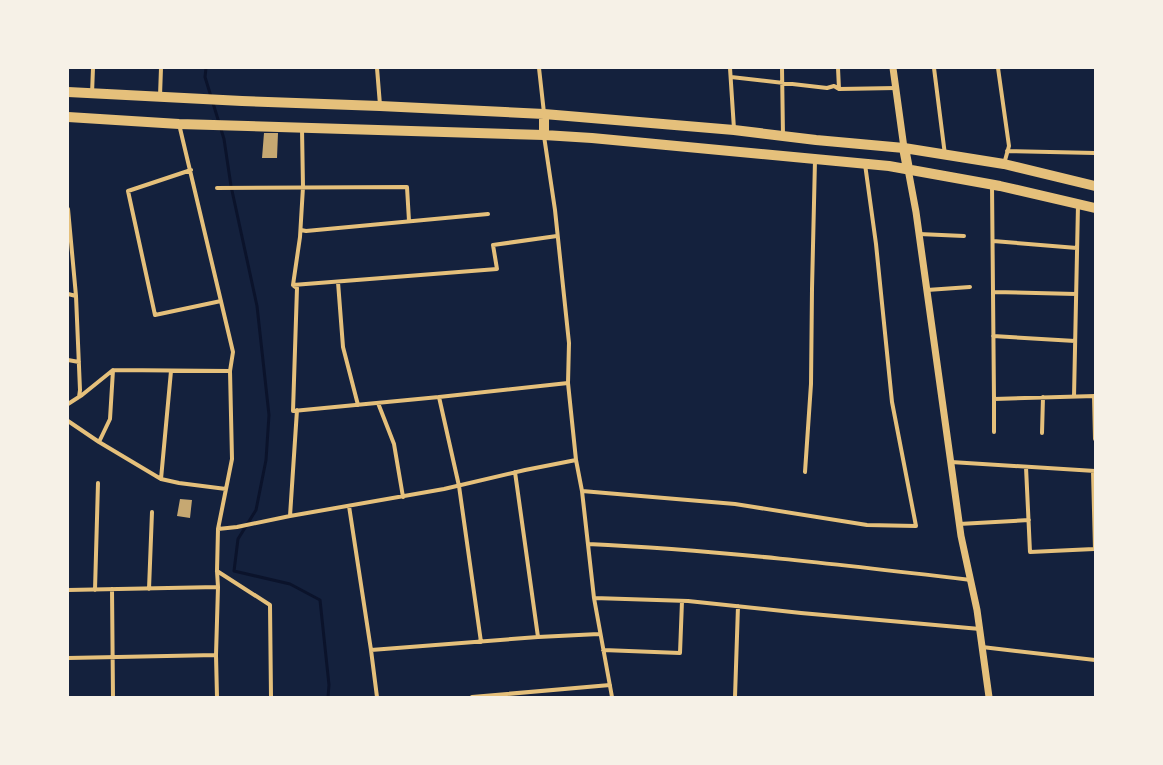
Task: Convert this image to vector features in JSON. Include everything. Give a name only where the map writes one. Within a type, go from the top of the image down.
[{"type":"highway","points":[[68,92],[544,114],[734,130],[904,148],[1004,164],[1095,186]]},
{"type":"highway","points":[[544,114],[544,135]]},
{"type":"highway","points":[[68,117],[201,125],[544,135],[592,138],[908,169],[992,184],[1095,208]]},
{"type":"highway","points":[[904,148],[908,169]]},
{"type":"street","points":[[92,94],[93,68]]},
{"type":"street","points":[[160,97],[161,68]]},
{"type":"street","points":[[377,68],[380,106]]},
{"type":"street","points":[[539,68],[544,114]]},
{"type":"street","points":[[730,68],[734,130]]},
{"type":"street","points":[[782,68],[783,136]]},
{"type":"street","points":[[838,68],[839,88]]},
{"type":"street","points":[[893,68],[904,148]]},
{"type":"street","points":[[934,68],[945,155]]},
{"type":"street","points":[[998,68],[1009,146],[1004,164]]},
{"type":"street","points":[[731,77],[827,88],[834,86],[839,88],[896,88]]},
{"type":"street","points":[[179,124],[233,352],[230,371],[232,459],[218,529],[216,655],[217,697]]},
{"type":"street","points":[[293,285],[301,230],[303,186],[302,128]]},
{"type":"street","points":[[544,135],[569,343],[568,383],[576,460],[582,491],[599,634],[612,697]]},
{"type":"street","points":[[1007,151],[1095,153]]},
{"type":"street","points":[[805,472],[811,384],[815,159]]},
{"type":"street","points":[[582,491],[735,504],[867,525],[916,526],[892,402],[876,244],[865,164]]},
{"type":"street","points":[[908,169],[919,234],[959,524],[977,610],[989,697]]},
{"type":"street","points":[[191,170],[128,191],[155,315],[221,301]]},
{"type":"street","points":[[992,184],[994,432]]},
{"type":"street","points":[[217,188],[303,186],[407,187],[409,221]]},
{"type":"street","points":[[1074,397],[1078,204]]},
{"type":"street","points":[[68,209],[76,296],[80,390],[79,397]]},
{"type":"street","points":[[301,230],[306,231],[488,214]]},
{"type":"street","points":[[919,234],[964,236]]},
{"type":"street","points":[[293,285],[497,268],[493,245],[557,236]]},
{"type":"street","points":[[993,241],[1077,248]]},
{"type":"street","points":[[338,282],[343,347],[358,405]]},
{"type":"street","points":[[293,285],[297,288],[293,411],[568,383]]},
{"type":"street","points":[[927,290],[970,287]]},
{"type":"street","points":[[993,292],[1076,294]]},
{"type":"street","points":[[68,294],[76,296]]},
{"type":"street","points":[[993,336],[1075,341]]},
{"type":"street","points":[[68,360],[79,362]]},
{"type":"street","points":[[68,404],[113,370],[230,371]]},
{"type":"street","points":[[99,442],[110,419],[113,370]]},
{"type":"street","points":[[161,479],[171,371]]},
{"type":"street","points":[[994,398],[1094,396],[1095,440]]},
{"type":"street","points":[[439,397],[459,486],[481,642]]},
{"type":"street","points":[[1042,433],[1043,397]]},
{"type":"street","points":[[378,403],[394,444],[403,497]]},
{"type":"street","points":[[290,516],[297,410]]},
{"type":"street","points":[[68,421],[99,442],[161,479],[179,483],[226,489]]},
{"type":"street","points":[[218,529],[403,497],[576,460]]},
{"type":"street","points":[[951,462],[1094,471],[1094,549],[1030,552],[1026,467]]},
{"type":"street","points":[[515,472],[538,637]]},
{"type":"street","points":[[95,590],[98,483]]},
{"type":"street","points":[[349,506],[377,697]]},
{"type":"street","points":[[149,589],[152,512]]},
{"type":"street","points":[[959,524],[1029,520]]},
{"type":"street","points":[[588,544],[655,547],[753,556],[971,580]]},
{"type":"street","points":[[217,571],[270,605],[271,697]]},
{"type":"street","points":[[68,590],[218,588]]},
{"type":"street","points":[[112,589],[113,697]]},
{"type":"street","points":[[594,598],[682,601],[980,629]]},
{"type":"street","points":[[602,650],[680,653],[682,601]]},
{"type":"street","points":[[735,697],[738,606]]},
{"type":"street","points":[[371,650],[538,637],[599,634]]},
{"type":"street","points":[[982,648],[1095,660]]},
{"type":"street","points":[[68,658],[216,655]]},
{"type":"street","points":[[472,697],[610,685]]},
{"type":"building","points":[[264,133],[278,133],[277,158],[262,158]]},
{"type":"building","points":[[180,499],[192,500],[190,518],[177,516]]},
{"type":"waterway","points":[[206,68],[205,77],[224,139],[231,186],[257,306],[269,415],[266,460],[256,510],[238,539],[234,571],[290,584],[320,600],[329,685],[328,697]]}]
